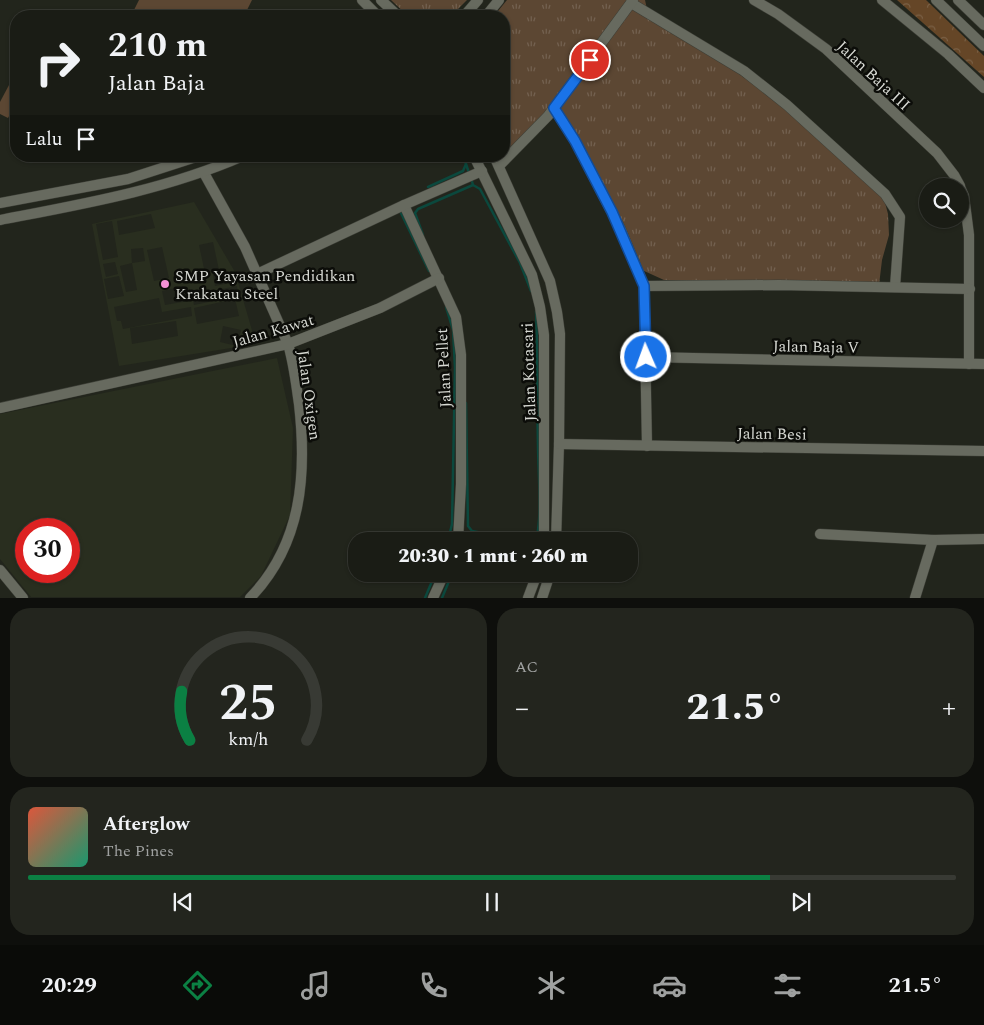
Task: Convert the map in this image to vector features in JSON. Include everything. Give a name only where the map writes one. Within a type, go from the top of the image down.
[{"type":"street","points":[[362,0],[372,10]]},
{"type":"street","points":[[381,0],[392,10]]},
{"type":"street","points":[[469,10],[478,0]]},
{"type":"street","points":[[491,10],[499,0]]},
{"type":"street","name":"Jalan Baja III","points":[[754,0],[793,24],[826,49],[937,153],[956,178]]},
{"type":"street","points":[[882,0],[948,54],[984,88]]},
{"type":"street","points":[[936,0],[984,46]]},
{"type":"street","points":[[958,0],[984,25]]},
{"type":"street","points":[[510,154],[554,108],[632,1],[744,71],[787,105],[885,194],[900,217],[895,287]]},
{"type":"street","points":[[554,108],[575,141],[612,212],[644,286],[647,446]]},
{"type":"street","points":[[0,203],[128,179],[180,162]]},
{"type":"street","points":[[0,220],[132,194],[204,173],[229,162]]},
{"type":"street","name":"Jalan Kotasari","points":[[477,162],[535,285],[544,335],[544,532]]},
{"type":"street","name":"Jalan Kotasari","points":[[497,162],[550,281],[560,334],[560,444],[556,532]]},
{"type":"street","points":[[499,166],[503,162]]},
{"type":"street","points":[[257,274],[404,205],[481,172]]},
{"type":"street","name":"Jalan Oxigen","points":[[204,173],[257,274],[288,344],[294,361],[301,424],[302,487],[296,517],[270,574],[250,598]]},
{"type":"street","points":[[128,179],[132,194]]},
{"type":"street","name":"Jalan Pellet","points":[[404,205],[435,279],[456,317],[461,355],[458,532]]},
{"type":"street","name":"Jalan Baja III","points":[[968,228],[969,364]]},
{"type":"street","name":"Jalan Kawat","points":[[0,408],[288,344],[380,308],[435,279]]},
{"type":"street","points":[[535,285],[550,281]]},
{"type":"street","points":[[644,286],[970,289]]},
{"type":"street","name":"Jalan Baja V","points":[[646,357],[984,364]]},
{"type":"street","name":"Jalan Besi","points":[[560,444],[984,451]]},
{"type":"street","points":[[820,534],[933,540],[984,539]]},
{"type":"street","points":[[915,598],[933,540]]},
{"type":"street","points":[[0,570],[23,598]]},
{"type":"street","points":[[433,598],[440,582]]},
{"type":"street","points":[[528,598],[535,582]]},
{"type":"street","points":[[542,598],[547,582]]},
{"type":"shaded area","name":"SMP Yayasan Pendidikan Krakatau Steel","points":[[194,202],[235,272],[256,344],[119,366],[92,224]],"holes":[[[151,214],[155,228],[119,235],[117,221]],[[112,221],[118,257],[103,260],[96,224]],[[213,242],[219,270],[205,273],[199,245]],[[162,247],[169,278],[154,281],[147,250]],[[143,248],[145,261],[132,263],[131,249]],[[115,262],[118,274],[106,277],[103,264]],[[132,263],[137,290],[126,292],[120,266]],[[232,271],[234,282],[215,286],[213,275]],[[119,276],[124,296],[108,299],[104,279]],[[184,286],[188,301],[165,305],[162,291]],[[237,286],[238,296],[194,305],[192,295]],[[159,298],[162,312],[191,307],[192,316],[123,329],[121,321],[117,321],[114,307]],[[235,299],[239,316],[197,324],[194,308]],[[176,321],[178,336],[132,344],[130,328]],[[223,326],[241,330],[237,346],[220,342]]]},
{"type":"shaded area","points":[[277,358],[293,428],[290,515],[261,576],[240,597],[31,597],[20,583],[80,583],[80,518],[15,518],[15,577],[0,559],[0,414]]},
{"type":"green space","points":[[139,0],[252,0],[247,10],[134,10]]},
{"type":"green space","points":[[391,0],[467,0],[457,10],[402,10]]},
{"type":"green space","points":[[507,0],[645,0],[648,14],[715,56],[801,120],[883,195],[888,214],[889,235],[882,260],[879,285],[664,280],[642,270],[558,110],[510,149],[510,10],[499,10]]},
{"type":"green space","points":[[897,0],[926,0],[984,56],[984,77]]},
{"type":"green space","points":[[10,85],[10,114],[8,118],[0,114],[0,102]]},
{"type":"waterway","points":[[428,187],[463,171],[465,162]]},
{"type":"waterway","points":[[466,164],[469,173]]},
{"type":"waterway","points":[[471,178],[473,185],[480,189],[520,263],[531,291]]},
{"type":"waterway","points":[[423,235],[415,213],[418,209],[473,185]]},
{"type":"waterway","points":[[400,211],[429,271]]},
{"type":"waterway","points":[[446,307],[453,330],[455,368],[452,524],[450,532]]},
{"type":"waterway","points":[[536,311],[539,509],[537,532]]},
{"type":"waterway","points":[[466,403],[468,526],[472,531],[477,532]]},
{"type":"waterway","points":[[425,598],[432,582]]},
{"type":"waterway","points":[[442,598],[449,582]]},
{"type":"place","name":"SMP Yayasan Pendidikan Krakatau Steel","points":[[165,284]]},
{"type":"route","points":[[590,60],[554,108],[575,141],[612,212],[644,286],[646,357]]}]
